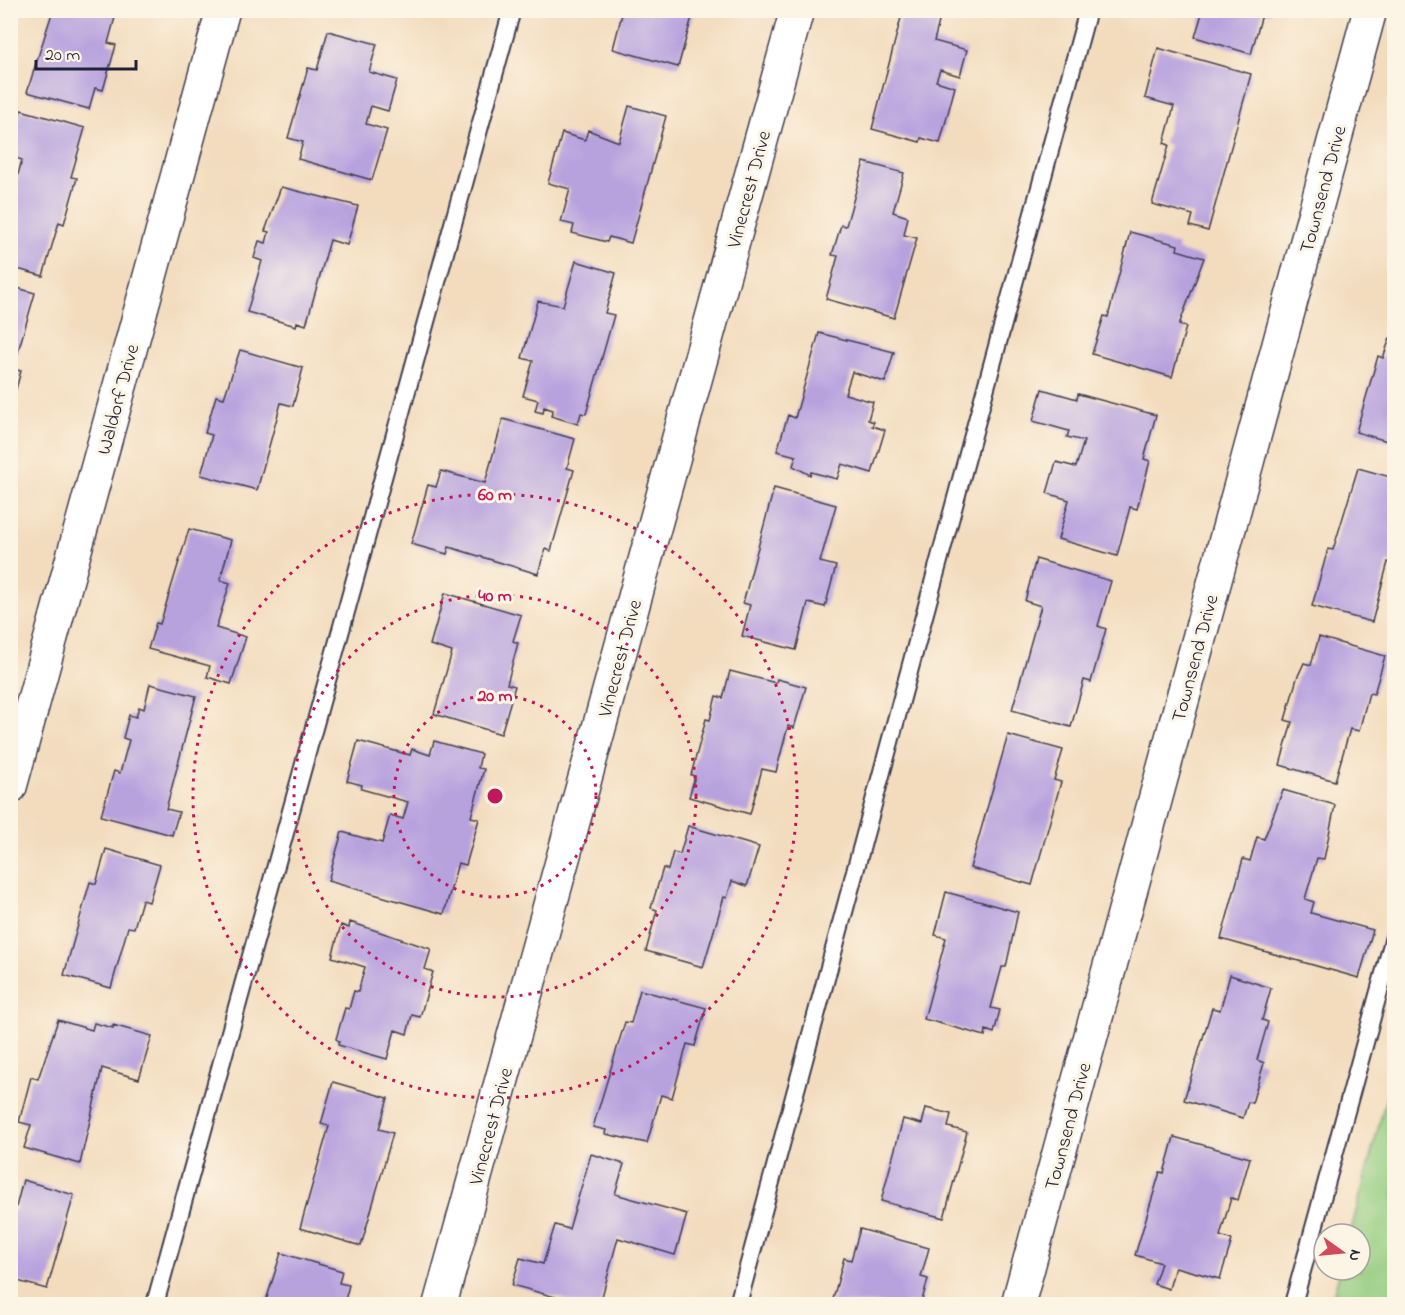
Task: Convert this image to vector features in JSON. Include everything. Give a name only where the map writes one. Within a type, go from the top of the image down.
[{"type":"street","name":"Waldorf Drive","points":[[10,787],[223,10]]},
{"type":"street","name":"Vinecrest Drive","points":[[440,1305],[797,10]]},
{"type":"street","name":"Townsend Drive","points":[[1018,1305],[1370,10]]},
{"type":"lane","points":[[155,1305],[512,10]]},
{"type":"lane","points":[[738,1305],[1088,10]]},
{"type":"lane","points":[[1293,1305],[1395,937]]},
{"type":"green space","points":[[1394,1068],[1394,1304],[1331,1304],[1337,1282],[1372,1282],[1372,1222],[1353,1222]]},
{"type":"building","points":[[53,10],[117,10],[108,43],[116,45],[103,90],[95,88],[89,109],[27,92]]},
{"type":"building","points":[[623,10],[694,10],[678,67],[613,49]]},
{"type":"building","points":[[903,10],[942,10],[934,41],[967,50],[960,76],[940,70],[936,81],[955,87],[940,143],[921,138],[920,142],[872,129]]},
{"type":"building","points":[[1203,10],[1271,10],[1270,14],[1263,11],[1251,54],[1195,37]]},
{"type":"building","points":[[328,31],[377,44],[369,72],[397,80],[388,111],[371,106],[366,124],[387,130],[372,180],[298,159],[303,142],[288,138],[308,68],[317,70]]},
{"type":"building","points":[[1158,48],[1251,74],[1208,231],[1190,226],[1193,215],[1152,204],[1169,145],[1164,143],[1174,106],[1145,98]]},
{"type":"building","points":[[629,106],[666,116],[631,243],[609,237],[607,242],[572,233],[574,225],[561,222],[570,189],[548,183],[562,133],[585,140],[588,130],[619,142]]},
{"type":"building","points":[[21,110],[85,128],[71,177],[77,178],[64,224],[59,222],[43,276],[10,267],[10,181],[16,182],[22,160],[10,156],[10,147]]},
{"type":"building","points":[[864,162],[904,173],[893,212],[908,217],[904,235],[917,238],[894,318],[826,299],[838,256],[832,255],[841,225],[846,226]]},
{"type":"building","points":[[281,187],[358,206],[347,245],[330,240],[306,325],[297,322],[296,326],[247,312],[262,261],[254,258],[259,241],[266,243],[269,232],[265,231]]},
{"type":"building","points":[[1130,232],[1178,245],[1177,250],[1204,258],[1179,325],[1186,327],[1172,377],[1092,354],[1104,316],[1108,317]]},
{"type":"building","points":[[576,261],[616,273],[605,313],[614,315],[586,414],[581,413],[578,424],[551,416],[553,410],[544,407],[543,413],[535,411],[538,400],[523,396],[533,361],[522,358],[538,301],[563,306]]},
{"type":"building","points":[[10,286],[35,293],[13,369],[21,371],[11,407]]},
{"type":"building","points":[[819,333],[894,352],[885,382],[852,372],[845,394],[873,402],[868,420],[874,422],[872,426],[885,430],[872,473],[842,464],[837,479],[811,472],[810,475],[793,466],[796,456],[777,451],[788,415],[795,418]]},
{"type":"building","points":[[1390,338],[1394,339],[1394,443],[1356,432],[1378,356],[1383,358]]},
{"type":"building","points":[[240,350],[303,368],[293,406],[281,403],[257,490],[201,475],[212,435],[205,433],[216,396],[224,398]]},
{"type":"building","points":[[1042,389],[1077,399],[1078,394],[1156,415],[1144,459],[1150,461],[1137,509],[1130,507],[1117,556],[1058,539],[1069,500],[1047,493],[1056,462],[1076,467],[1084,441],[1067,437],[1069,431],[1033,421]]},
{"type":"building","points":[[503,419],[575,439],[567,468],[574,470],[551,551],[545,549],[538,574],[449,547],[447,554],[411,544],[428,485],[436,487],[441,471],[485,483]]},
{"type":"building","points":[[1358,468],[1394,478],[1394,564],[1388,562],[1372,622],[1312,606],[1328,549],[1333,550]]},
{"type":"building","points":[[774,488],[836,505],[820,562],[836,566],[825,607],[808,603],[796,650],[742,636],[750,605],[743,603]]},
{"type":"building","points":[[189,529],[231,540],[220,580],[230,583],[216,628],[246,637],[231,684],[207,677],[210,666],[148,649],[156,623],[160,624]]},
{"type":"building","points":[[1036,559],[1111,581],[1098,626],[1106,629],[1091,682],[1084,680],[1071,727],[1012,710],[1041,606],[1025,601]]},
{"type":"building","points":[[445,593],[521,615],[513,641],[518,643],[507,684],[515,686],[501,734],[434,714],[452,652],[430,645]]},
{"type":"building","points":[[1319,637],[1385,656],[1374,694],[1369,693],[1359,731],[1350,729],[1335,781],[1280,765],[1292,722],[1285,720],[1297,678],[1304,663],[1311,665]]},
{"type":"building","points":[[730,671],[776,683],[777,679],[806,687],[794,728],[788,726],[776,772],[762,769],[750,814],[689,797],[695,776],[691,775],[706,719],[710,720],[716,696],[723,698]]},
{"type":"building","points":[[150,684],[196,696],[166,809],[179,812],[172,835],[101,816],[114,771],[120,773],[129,740],[123,738],[129,715],[136,717],[139,707],[144,709]]},
{"type":"building","points":[[1008,735],[1063,750],[1054,780],[1061,782],[1032,885],[970,868]]},
{"type":"building","points":[[358,741],[410,755],[412,749],[430,755],[434,741],[481,754],[478,768],[484,769],[471,817],[479,819],[466,865],[458,863],[444,914],[328,881],[342,832],[382,843],[390,815],[403,819],[408,802],[361,789],[362,785],[347,781]]},
{"type":"building","points":[[1283,790],[1335,805],[1324,859],[1317,858],[1305,899],[1314,902],[1311,913],[1373,930],[1359,978],[1221,939],[1243,859],[1250,861],[1257,837],[1264,839]]},
{"type":"building","points":[[688,826],[759,847],[747,886],[732,881],[727,898],[724,897],[703,967],[646,951],[657,910],[651,908],[663,868],[668,870],[673,852],[680,854]]},
{"type":"building","points":[[106,849],[160,865],[149,902],[142,900],[134,928],[128,927],[111,988],[64,975],[90,882],[96,884]]},
{"type":"building","points":[[946,892],[1018,912],[1006,967],[1002,967],[991,1008],[1000,1010],[994,1033],[986,1030],[985,1036],[924,1019],[946,938],[935,935]]},
{"type":"building","points":[[350,922],[431,949],[425,969],[433,972],[420,1017],[412,1015],[407,1034],[395,1030],[387,1059],[338,1045],[339,1041],[336,1039],[345,1008],[349,1009],[354,991],[358,992],[365,967],[332,957],[341,925],[349,928]]},
{"type":"building","points":[[1230,975],[1271,988],[1262,1020],[1268,1022],[1257,1060],[1264,1063],[1252,1103],[1248,1102],[1243,1118],[1184,1100],[1212,1008],[1220,1010]]},
{"type":"building","points":[[640,990],[706,1008],[695,1046],[687,1044],[672,1098],[661,1095],[647,1143],[605,1134],[606,1130],[593,1127],[625,1022],[631,1023]]},
{"type":"building","points":[[58,1020],[92,1030],[94,1023],[113,1028],[113,1025],[152,1036],[139,1079],[102,1068],[80,1164],[24,1148],[31,1125],[19,1122],[31,1077],[38,1079]]},
{"type":"building","points":[[333,1082],[388,1098],[379,1129],[393,1133],[361,1246],[300,1228],[329,1126],[321,1124]]},
{"type":"building","points":[[926,1108],[951,1114],[948,1127],[967,1132],[944,1218],[881,1201],[903,1119],[922,1124]]},
{"type":"building","points":[[1174,1137],[1250,1158],[1238,1200],[1231,1198],[1220,1236],[1232,1240],[1220,1279],[1175,1267],[1169,1289],[1154,1284],[1161,1263],[1135,1255],[1160,1172],[1164,1173]]},
{"type":"building","points":[[591,1154],[624,1164],[615,1194],[687,1214],[675,1255],[618,1238],[600,1304],[580,1304],[512,1285],[520,1258],[543,1264],[555,1225],[569,1229]]},
{"type":"building","points":[[23,1180],[74,1195],[47,1289],[10,1279],[10,1210],[15,1211]]},
{"type":"building","points":[[860,1229],[929,1248],[921,1277],[928,1279],[921,1304],[832,1303],[844,1258],[851,1260]]},
{"type":"building","points":[[281,1253],[342,1271],[339,1283],[349,1285],[344,1304],[265,1304]]}]
